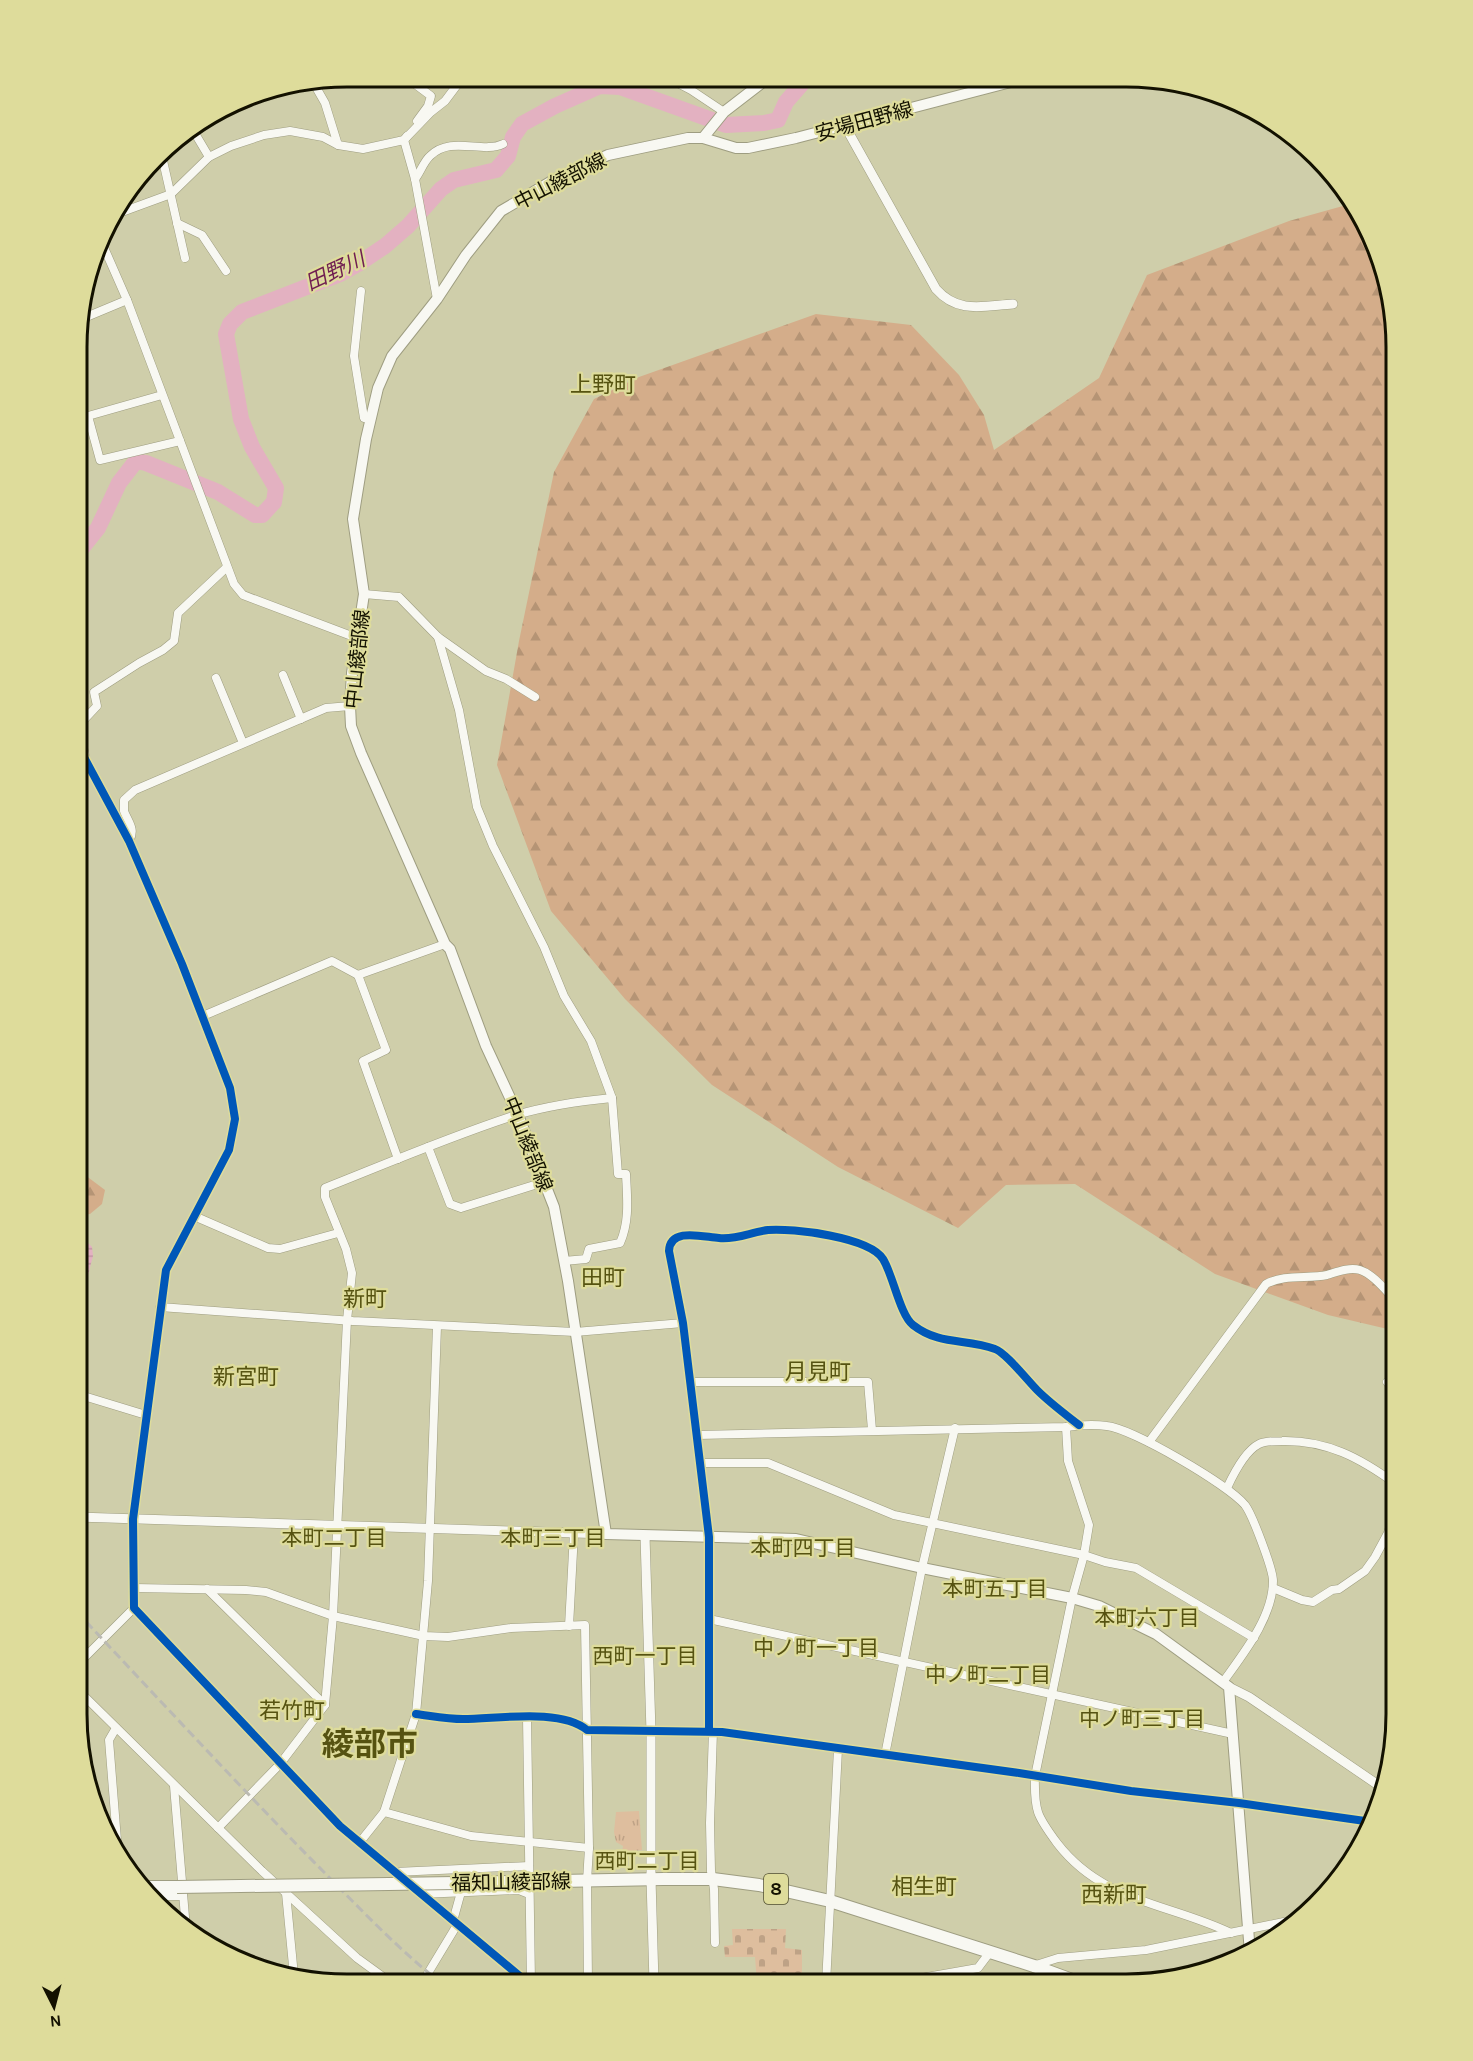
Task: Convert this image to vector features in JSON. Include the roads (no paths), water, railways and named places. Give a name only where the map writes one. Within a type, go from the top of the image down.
[{"type":"main road","points":[[703,138],[718,118],[755,87]]},
{"type":"main road","name":"安場田野線","points":[[703,138],[736,148],[748,148],[845,126],[992,87]]},
{"type":"main road","name":"中山綾部線","points":[[606,1534],[554,1207],[518,1115],[486,1046],[450,949],[444,944],[351,726],[352,673],[364,594],[353,519],[378,388],[393,356],[436,299],[465,255],[501,211],[556,178],[609,155],[688,138],[703,138]]},
{"type":"main road","points":[[606,1534],[796,1539],[922,1568],[1072,1598],[1099,1606],[1156,1634],[1226,1685],[1233,1734],[1250,1942]]},
{"type":"main road","name":"福知山綾部線","points":[[155,1889],[180,1892],[458,1887],[529,1888],[587,1881],[713,1880],[759,1886],[830,1901],[1034,1966],[1050,1974]]},
{"type":"street","points":[[404,140],[428,106],[431,96],[419,87]]},
{"type":"street","points":[[126,211],[171,194],[208,157],[231,146],[264,135],[290,131],[323,137],[338,145],[363,149],[404,140],[430,112],[445,101],[456,87]]},
{"type":"street","points":[[685,87],[718,118]]},
{"type":"street","points":[[317,89],[325,103],[338,145]]},
{"type":"street","points":[[845,126],[936,289],[945,299],[970,307],[1012,304]]},
{"type":"street","points":[[196,136],[208,157]]},
{"type":"street","points":[[404,140],[415,179],[436,299]]},
{"type":"street","points":[[415,179],[422,171],[429,156],[442,148],[467,144],[496,147],[502,144]]},
{"type":"street","points":[[164,162],[185,258]]},
{"type":"street","points":[[177,223],[202,235],[226,271]]},
{"type":"street","points":[[106,251],[127,300],[234,584],[243,595],[357,638]]},
{"type":"street","points":[[360,291],[354,357],[364,418],[371,419]]},
{"type":"street","points":[[89,316],[127,300]]},
{"type":"street","points":[[162,394],[88,416],[100,460],[180,441]]},
{"type":"street","points":[[87,717],[98,706],[94,692],[174,641],[178,613],[227,567]]},
{"type":"street","points":[[364,594],[399,597],[438,637],[486,671],[506,679],[535,697]]},
{"type":"street","points":[[438,637],[459,710],[477,807],[493,846],[544,947],[564,996],[591,1041],[612,1098],[618,1174],[626,1174],[628,1200],[625,1232],[620,1243],[589,1249],[586,1259],[564,1261]]},
{"type":"street","points":[[283,675],[301,719]]},
{"type":"street","points":[[216,678],[243,743]]},
{"type":"street","points":[[129,841],[132,837],[132,824],[124,810],[124,800],[135,790],[326,708],[350,706]]},
{"type":"street","points":[[87,762],[129,841],[203,1016],[230,1088],[235,1119],[230,1150],[166,1269],[133,1519],[134,1608],[340,1826],[518,1974]]},
{"type":"street","points":[[358,975],[444,944]]},
{"type":"street","points":[[203,1016],[332,961],[358,975],[386,1050],[363,1061],[398,1159]]},
{"type":"street","points":[[218,1828],[280,1764],[325,1706],[333,1617],[347,1320],[352,1273],[346,1249],[324,1197],[325,1188],[428,1147],[518,1115],[571,1102],[612,1098]]},
{"type":"street","points":[[428,1147],[450,1204],[461,1208],[544,1182]]},
{"type":"street","points":[[194,1216],[268,1248],[280,1249],[338,1233]]},
{"type":"street","points":[[715,1943],[710,1823],[709,1537],[683,1323],[669,1244],[673,1239],[684,1235],[720,1239],[743,1237],[764,1230],[780,1230],[819,1233],[876,1250],[884,1260],[911,1323],[935,1338],[997,1349],[1038,1391],[1079,1425]]},
{"type":"street","points":[[1149,1442],[1266,1284],[1274,1280],[1315,1277],[1359,1269],[1386,1291]]},
{"type":"street","points":[[160,1307],[437,1326],[575,1332],[683,1323]]},
{"type":"street","points":[[360,1842],[384,1812],[416,1714],[424,1636],[437,1326]]},
{"type":"street","points":[[691,1382],[868,1382],[872,1430]]},
{"type":"street","points":[[87,1397],[146,1415]]},
{"type":"street","points":[[698,1435],[1079,1425],[1109,1426],[1149,1442],[1227,1488],[1246,1506],[1274,1578],[1271,1601],[1254,1638],[1226,1685],[1248,1697],[1376,1784]]},
{"type":"street","points":[[1066,1427],[1068,1461],[1089,1525],[1035,1776],[1034,1803],[1040,1820],[1070,1860],[1094,1878],[1133,1899],[1231,1933]]},
{"type":"street","points":[[885,1755],[922,1568],[955,1428]]},
{"type":"street","points":[[1227,1488],[1238,1465],[1259,1444],[1299,1440],[1352,1455],[1386,1477]]},
{"type":"street","points":[[701,1463],[768,1463],[894,1515],[1136,1568],[1254,1638]]},
{"type":"street","points":[[87,1517],[606,1534]]},
{"type":"street","points":[[569,1626],[574,1533]]},
{"type":"street","points":[[645,1536],[651,1732],[654,1974]]},
{"type":"street","points":[[1273,1588],[1313,1602],[1339,1589],[1365,1571],[1386,1537]]},
{"type":"street","points":[[134,1588],[266,1592],[333,1617],[424,1636],[448,1637],[511,1628],[585,1625],[589,1848],[588,1974]]},
{"type":"street","points":[[207,1589],[325,1706]]},
{"type":"street","points":[[87,1655],[134,1608]]},
{"type":"street","points":[[709,1619],[1233,1734]]},
{"type":"street","points":[[87,1700],[286,1893],[357,1958],[379,1974]]},
{"type":"street","points":[[416,1714],[460,1719],[550,1716],[578,1723],[587,1730],[711,1731],[1131,1791],[1239,1803],[1363,1821]]},
{"type":"street","points":[[527,1717],[529,1974]]},
{"type":"street","points":[[116,1728],[109,1740],[116,1832]]},
{"type":"street","points":[[826,1974],[838,1749]]},
{"type":"street","points":[[174,1786],[180,1892],[184,1916]]},
{"type":"street","points":[[384,1812],[471,1836],[529,1840],[589,1848]]},
{"type":"street","points":[[395,1872],[529,1866]]},
{"type":"street","points":[[420,1894],[458,1887],[455,1923],[427,1974]]},
{"type":"street","points":[[160,1895],[180,1892]]},
{"type":"street","points":[[286,1893],[293,1968]]},
{"type":"street","points":[[1034,1966],[1058,1958],[1146,1950],[1280,1923]]},
{"type":"street","points":[[944,1974],[978,1968],[990,1952]]},
{"type":"waterway","name":"田野川","points":[[87,542],[98,528],[119,483],[136,461],[218,492],[255,515],[262,515],[274,502],[276,488],[252,447],[241,419],[226,334],[230,324],[242,312],[340,274],[358,264],[385,246],[408,226],[441,189],[454,180],[496,170],[508,156],[513,137],[522,124],[598,87]]},
{"type":"waterway","name":"田野川","points":[[620,87],[726,125],[778,120],[786,102],[799,87]]},
{"type":"railway","points":[[87,1623],[306,1854],[388,1937],[430,1974]]},
{"type":"district","name":"上野町","points":[[603,384]]},
{"type":"district","name":"田町","points":[[603,1277]]},
{"type":"district","name":"新町","points":[[365,1298]]},
{"type":"district","name":"月見町","points":[[818,1371]]},
{"type":"district","name":"新宮町","points":[[246,1376]]},
{"type":"district","name":"本町二丁目","points":[[334,1538]]},
{"type":"district","name":"本町三丁目","points":[[553,1538]]},
{"type":"district","name":"本町四丁目","points":[[803,1548]]},
{"type":"district","name":"本町五丁目","points":[[995,1589]]},
{"type":"district","name":"本町六丁目","points":[[1147,1618]]},
{"type":"district","name":"中ノ町一丁目","points":[[816,1648]]},
{"type":"district","name":"西町一丁目","points":[[645,1656]]},
{"type":"district","name":"中ノ町二丁目","points":[[988,1675]]},
{"type":"district","name":"若竹町","points":[[292,1710]]},
{"type":"district","name":"中ノ町三丁目","points":[[1142,1719]]},
{"type":"district","name":"綾部市","points":[[370,1744]]},
{"type":"district","name":"西町二丁目","points":[[647,1861]]},
{"type":"district","name":"相生町","points":[[924,1886]]},
{"type":"district","name":"西新町","points":[[1114,1894]]}]
